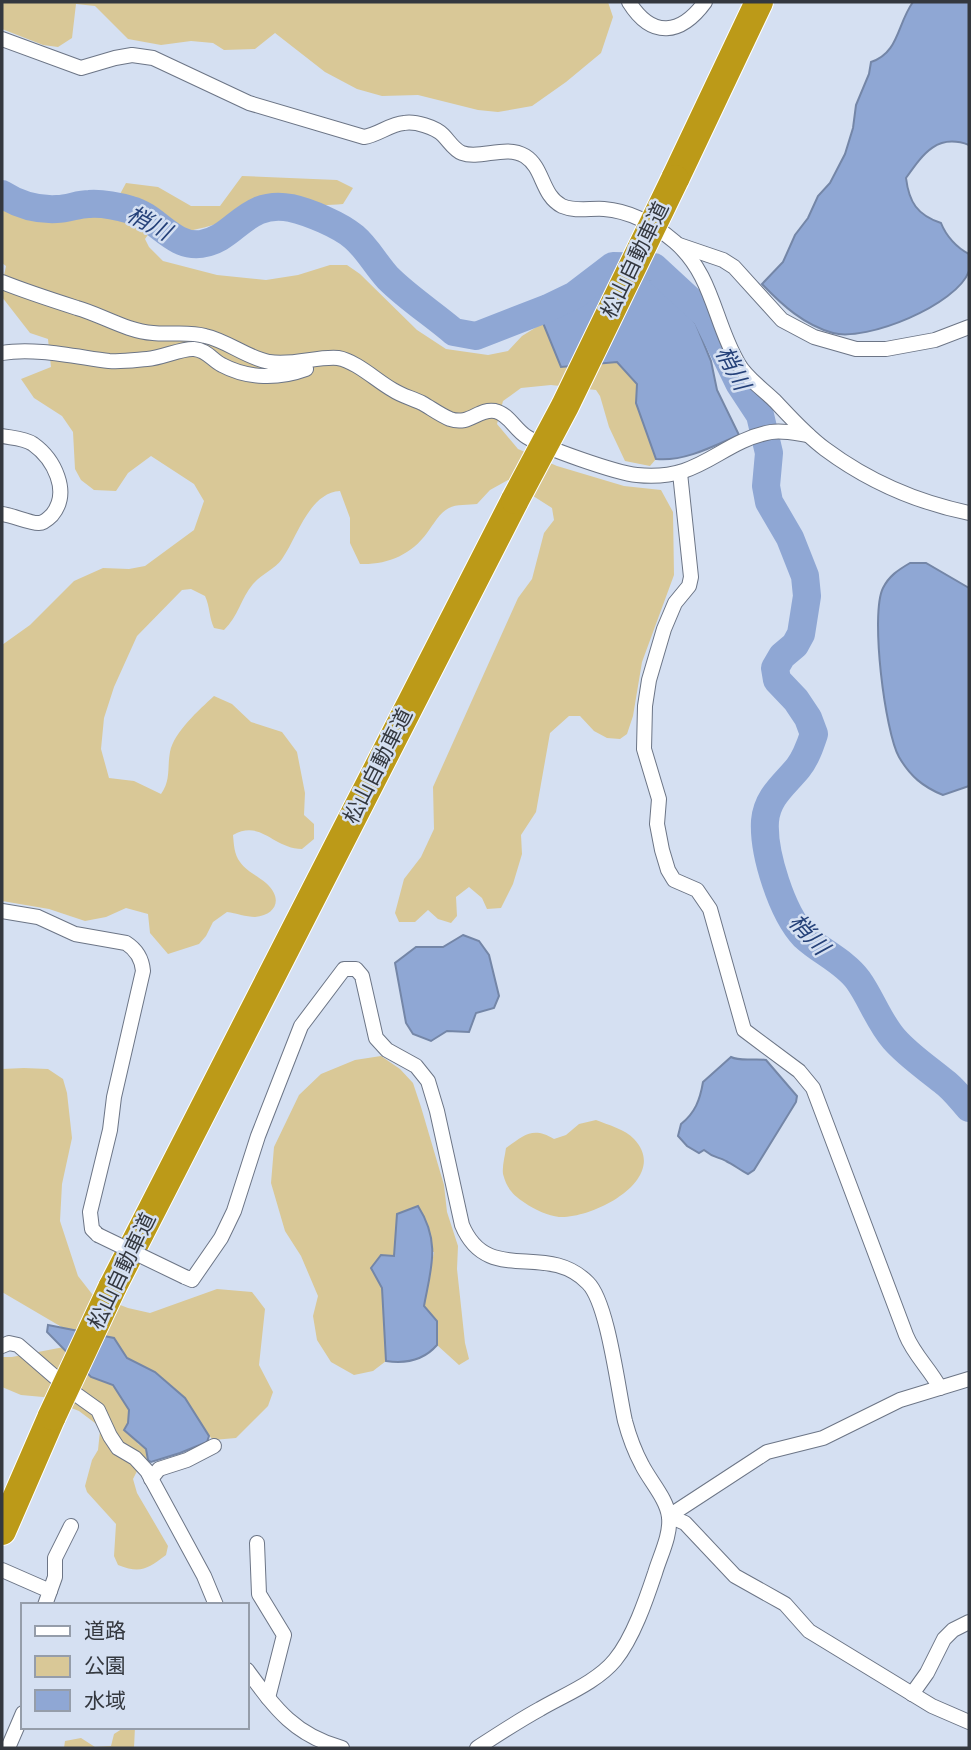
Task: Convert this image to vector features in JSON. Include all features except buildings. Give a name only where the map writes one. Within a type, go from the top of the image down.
[{"type":"highway","name":"松山自動車道","points":[[2,1531],[112,1288],[565,406],[759,2]]},
{"type":"street","points":[[628,2],[641,20],[655,27],[672,28],[685,23],[705,2]]},
{"type":"street","points":[[2,39],[81,68],[132,55],[153,58],[249,103],[364,137],[377,135],[404,123],[423,125],[441,132],[452,146],[463,154],[477,155],[494,151],[525,156],[536,168],[548,195],[562,206],[575,210],[603,209],[637,216],[678,245],[723,260],[734,267],[782,320],[814,337],[856,349],[877,350],[925,343],[969,327]]},
{"type":"street","points":[[678,245],[699,272],[712,295],[722,331],[738,365],[809,436],[869,477],[894,490],[920,501],[969,513]]},
{"type":"street","points":[[2,282],[130,328],[153,334],[206,336],[242,354],[270,362],[288,364],[338,358],[395,392],[450,419],[465,421],[483,412],[494,411],[507,417],[514,428],[528,438],[633,475],[657,477],[680,473],[695,468],[744,440],[760,435],[786,431],[809,436]]},
{"type":"street","points":[[2,353],[79,356],[112,361],[162,358],[195,349],[240,372],[264,376],[304,370],[319,360]]},
{"type":"street","points":[[2,436],[33,444],[53,467],[59,477],[61,489],[57,509],[50,518],[39,523],[2,514]]},
{"type":"street","points":[[680,473],[691,577],[689,586],[676,603],[664,629],[649,680],[645,706],[644,749],[659,799],[657,824],[662,850],[674,880],[696,890],[709,909],[744,1030],[799,1071],[813,1088],[911,1348],[930,1369],[940,1388]]},
{"type":"street","points":[[2,911],[38,917],[75,934],[126,943],[134,947],[142,962],[143,971],[114,1097],[110,1130],[90,1212],[92,1229],[99,1235],[192,1280],[230,1220],[258,1136],[301,1026],[344,969],[356,969],[362,976],[376,1038],[387,1050],[416,1066],[428,1081],[468,1241],[490,1258],[570,1268],[591,1286],[598,1299],[625,1424],[642,1465],[669,1516],[668,1532],[647,1595],[622,1651],[613,1662],[588,1682],[477,1748]]},
{"type":"street","points":[[2,1346],[9,1343],[18,1345],[69,1390],[98,1410],[118,1448],[135,1458],[151,1479],[204,1576],[215,1603]]},
{"type":"street","points":[[669,1516],[767,1452],[823,1438],[883,1407],[969,1379]]},
{"type":"street","points":[[151,1479],[159,1469],[187,1460],[214,1446]]},
{"type":"street","points":[[669,1516],[685,1523],[736,1576],[785,1604],[809,1631],[932,1706],[969,1722]]},
{"type":"street","points":[[2,1570],[47,1595],[55,1577],[55,1558],[71,1526]]},
{"type":"street","points":[[257,1543],[259,1594],[284,1635],[268,1698]]},
{"type":"street","points":[[912,1694],[927,1673],[944,1639],[953,1630],[969,1622]]},
{"type":"street","points":[[248,1672],[296,1728],[342,1748]]},
{"type":"street","points":[[8,1748],[21,1718]]},
{"type":"green space","points":[[2,2],[608,2],[613,17],[601,53],[566,82],[532,106],[498,112],[478,110],[418,95],[382,96],[357,89],[325,72],[275,33],[255,49],[224,50],[213,43],[191,41],[161,45],[128,39],[95,6],[76,4],[72,38],[58,47],[43,45],[2,29]]},
{"type":"green space","points":[[242,176],[337,180],[353,188],[343,204],[302,204],[267,199],[234,218],[193,230],[157,227],[145,239],[149,247],[163,261],[217,275],[266,280],[298,275],[330,265],[347,265],[360,274],[417,330],[446,349],[488,355],[508,351],[522,336],[543,323],[561,367],[617,362],[637,384],[636,403],[656,459],[650,466],[625,461],[596,390],[551,385],[521,388],[503,401],[497,424],[518,449],[557,466],[624,486],[661,490],[673,512],[674,575],[642,662],[633,716],[627,734],[620,739],[607,738],[594,731],[580,716],[569,716],[550,733],[536,812],[521,835],[522,854],[513,884],[501,908],[487,909],[482,898],[469,887],[456,897],[457,916],[451,923],[438,919],[428,910],[415,922],[399,922],[395,913],[404,879],[421,857],[434,829],[433,787],[518,598],[532,579],[544,533],[554,520],[552,508],[508,480],[490,490],[477,504],[455,506],[446,510],[421,541],[406,553],[380,563],[360,564],[350,543],[350,518],[340,491],[320,499],[312,507],[282,559],[253,584],[224,630],[214,628],[205,596],[191,589],[182,590],[137,636],[114,687],[104,718],[101,749],[109,778],[134,781],[161,794],[166,784],[172,744],[188,722],[214,696],[232,704],[251,722],[282,732],[297,752],[305,793],[304,815],[314,824],[314,839],[302,849],[282,844],[251,830],[233,835],[238,859],[275,894],[273,909],[255,917],[227,912],[213,922],[199,944],[168,954],[150,933],[148,914],[126,908],[106,917],[85,921],[49,909],[2,901],[2,645],[30,625],[74,581],[103,568],[129,569],[145,566],[194,530],[204,501],[194,484],[151,456],[128,473],[116,491],[94,490],[81,480],[75,469],[73,432],[62,416],[34,398],[21,379],[51,367],[48,339],[30,333],[2,297],[6,266],[2,263],[2,186],[11,193],[33,200],[69,204],[98,213],[113,207],[126,183],[158,187],[191,206],[220,206]]},
{"type":"green space","points":[[381,1056],[400,1069],[413,1083],[444,1185],[447,1212],[458,1246],[457,1269],[469,1359],[459,1365],[437,1345],[437,1321],[424,1307],[434,1252],[394,1256],[371,1268],[382,1288],[386,1361],[373,1371],[354,1375],[331,1362],[317,1340],[313,1316],[318,1296],[301,1256],[285,1231],[271,1183],[274,1147],[299,1095],[321,1074],[355,1060]]},
{"type":"green space","points":[[2,1069],[48,1069],[63,1079],[72,1138],[62,1184],[60,1221],[78,1276],[92,1294],[150,1313],[217,1289],[252,1292],[265,1309],[259,1365],[273,1392],[268,1406],[236,1438],[213,1440],[155,1372],[127,1358],[114,1338],[65,1329],[2,1292]]},
{"type":"green space","points":[[596,1120],[630,1136],[643,1154],[643,1168],[636,1181],[624,1193],[591,1211],[559,1217],[532,1208],[511,1191],[503,1174],[506,1148],[529,1134],[540,1133],[554,1139],[566,1135],[579,1124]]},
{"type":"green space","points":[[64,1347],[91,1377],[113,1385],[129,1410],[128,1423],[138,1444],[146,1449],[148,1460],[140,1465],[133,1479],[137,1493],[168,1546],[166,1555],[144,1569],[118,1565],[114,1556],[116,1524],[87,1492],[85,1486],[92,1460],[98,1450],[100,1431],[95,1423],[79,1411],[43,1397],[21,1395],[2,1387],[2,1357]]},
{"type":"green space","points":[[122,1729],[135,1729],[134,1748],[64,1748],[65,1741],[81,1738],[95,1747],[111,1746],[114,1734]]},
{"type":"water","points":[[913,2],[969,2],[969,145],[958,142],[939,144],[925,154],[906,178],[912,201],[920,212],[941,223],[952,241],[969,254],[970,269],[961,284],[947,296],[909,318],[866,332],[833,333],[812,325],[794,313],[762,284],[783,262],[818,196],[830,183],[845,154],[853,128],[856,105],[871,62],[880,58],[892,45]]},
{"type":"water","points":[[645,276],[681,305],[696,324],[711,361],[717,390],[739,435],[677,458],[656,459],[636,403],[637,384],[617,362],[561,367],[543,323],[583,302],[609,281]]},
{"type":"water","points":[[910,563],[926,563],[969,588],[969,786],[943,795],[918,780],[899,757],[884,699],[879,646],[879,602],[888,580]]},
{"type":"water","points":[[463,935],[479,941],[489,955],[499,996],[494,1008],[476,1013],[469,1032],[447,1031],[431,1041],[413,1034],[406,1023],[395,963],[416,947],[443,947]]},
{"type":"water","points":[[731,1057],[766,1060],[797,1096],[796,1102],[754,1170],[748,1174],[704,1150],[699,1153],[687,1146],[678,1136],[681,1124],[696,1106],[703,1082]]},
{"type":"water","points":[[418,1206],[430,1231],[432,1243],[424,1306],[437,1321],[437,1345],[414,1360],[386,1361],[382,1288],[371,1268],[381,1255],[394,1256],[397,1214]]},
{"type":"water","points":[[48,1325],[114,1338],[127,1358],[155,1372],[185,1398],[209,1436],[207,1442],[151,1462],[148,1460],[146,1449],[124,1430],[128,1423],[129,1410],[113,1385],[91,1377],[47,1332]]},
{"type":"waterway","name":"梢川","points":[[2,194],[22,204],[43,209],[94,204],[126,209],[140,213],[173,237],[191,244],[213,241],[262,209],[275,207],[298,210],[348,232],[363,246],[388,278],[412,299],[454,332],[476,336],[575,295],[613,266],[654,267],[706,315],[739,383],[760,415],[769,453],[766,486],[769,502],[790,538],[805,576],[807,596],[801,634],[775,668],[777,680],[796,700],[808,718],[814,734],[803,760],[777,792],[766,813],[767,849],[781,898],[804,936],[852,973],[894,1039],[950,1087],[969,1108]]}]
